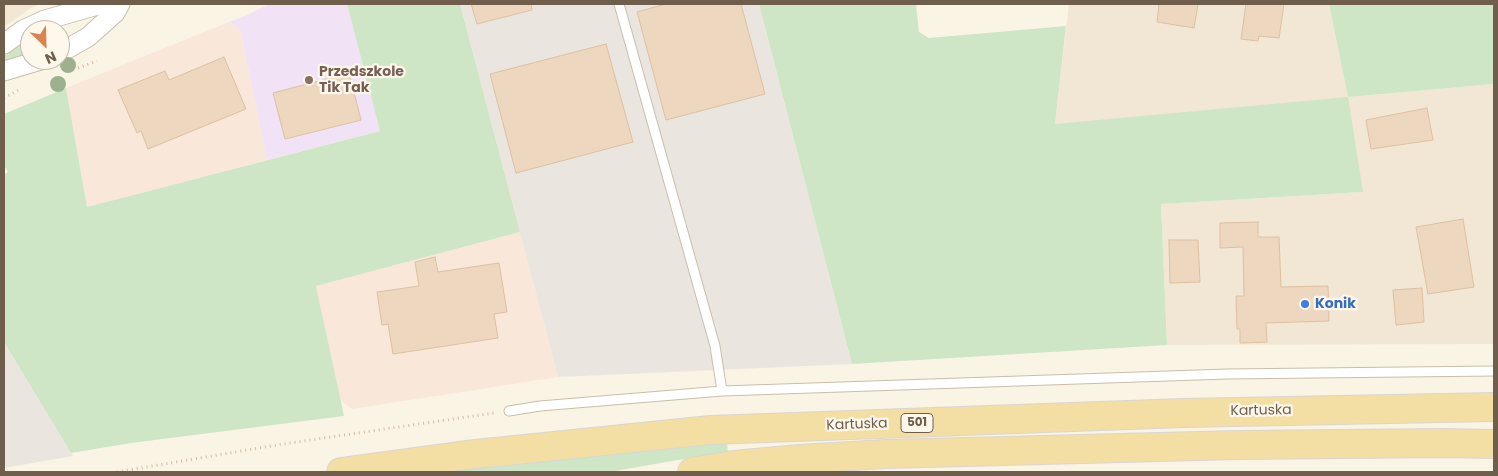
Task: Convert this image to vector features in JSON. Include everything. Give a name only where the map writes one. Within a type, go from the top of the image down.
[{"type":"main road","name":"Kartuska","points":[[341,472],[466,455],[711,430],[1184,413],[1494,407]]},
{"type":"main road","name":"501","points":[[692,472],[744,464],[886,454],[1238,445],[1494,444]]},
{"type":"street","points":[[4,44],[23,30],[44,20],[101,4]]},
{"type":"street","points":[[70,48],[88,38],[115,13],[120,4]]},
{"type":"street","points":[[4,71],[20,66]]},
{"type":"lane","points":[[619,4],[715,346],[722,391]]},
{"type":"lane","points":[[509,410],[722,391],[1228,374],[1494,371]]},
{"type":"path","points":[[117,472],[283,444],[509,410]]},
{"type":"shaded area","points":[[4,4],[41,4],[31,8],[4,27]]},
{"type":"shaded area","name":"Przedszkole Tik Tak","points":[[270,4],[347,4],[380,131],[267,160],[240,29],[229,22]]},
{"type":"shaded area","points":[[460,4],[759,4],[852,364],[558,377]]},
{"type":"shaded area","points":[[1069,4],[1329,4],[1348,97],[1494,84],[1494,344],[1167,345],[1161,204],[1363,192],[1055,124]]},
{"type":"shaded area","points":[[229,22],[240,29],[267,160],[87,207],[66,88]]},
{"type":"shaded area","points":[[520,232],[558,377],[352,409],[340,400],[316,286]]},
{"type":"shaded area","points":[[4,342],[73,456],[4,468]]},
{"type":"green space","points":[[347,4],[460,4],[520,232],[316,286],[344,416],[131,443],[71,453],[4,342],[4,175],[8,172],[4,165],[4,114],[66,88],[87,207],[380,131]]},
{"type":"green space","points":[[759,4],[916,4],[919,32],[929,38],[1066,26],[1055,124],[1348,97],[1363,192],[1161,204],[1167,345],[852,364]]},
{"type":"green space","points":[[1329,4],[1494,4],[1494,84],[1348,97]]},
{"type":"green space","points":[[20,41],[20,60],[4,65],[4,51]]},
{"type":"green space","points":[[727,443],[728,453],[609,472],[437,472],[660,447]]},
{"type":"building","points":[[471,4],[531,4],[532,10],[477,24]]},
{"type":"building","points":[[666,4],[741,4],[765,94],[666,120],[637,12]]},
{"type":"building","points":[[1159,4],[1198,4],[1194,28],[1157,22]]},
{"type":"building","points":[[1246,4],[1284,4],[1279,38],[1259,36],[1258,41],[1241,39]]},
{"type":"building","points":[[606,44],[633,142],[516,173],[490,74]]},
{"type":"building","points":[[224,57],[246,109],[148,149],[141,131],[137,133],[118,90],[165,71],[169,80]]},
{"type":"building","points":[[349,73],[361,120],[285,139],[273,93]]},
{"type":"building","points":[[1427,108],[1433,140],[1371,149],[1366,120]]},
{"type":"building","points":[[1463,219],[1474,287],[1428,294],[1416,227]]},
{"type":"building","points":[[1258,222],[1258,237],[1279,237],[1281,287],[1328,286],[1329,321],[1266,323],[1267,342],[1240,343],[1240,329],[1237,329],[1236,296],[1244,296],[1243,247],[1220,248],[1220,223]]},
{"type":"building","points":[[1169,240],[1198,240],[1200,282],[1170,283]]},
{"type":"building","points":[[435,257],[438,272],[499,263],[507,312],[494,314],[498,338],[393,354],[388,324],[382,325],[377,292],[419,286],[415,262]]},
{"type":"building","points":[[1422,288],[1424,322],[1396,325],[1393,290]]},
{"type":"place","name":"Przedszkole Tik Tak","points":[[309,80]]},
{"type":"place","name":"Konik","points":[[1305,304]]}]
